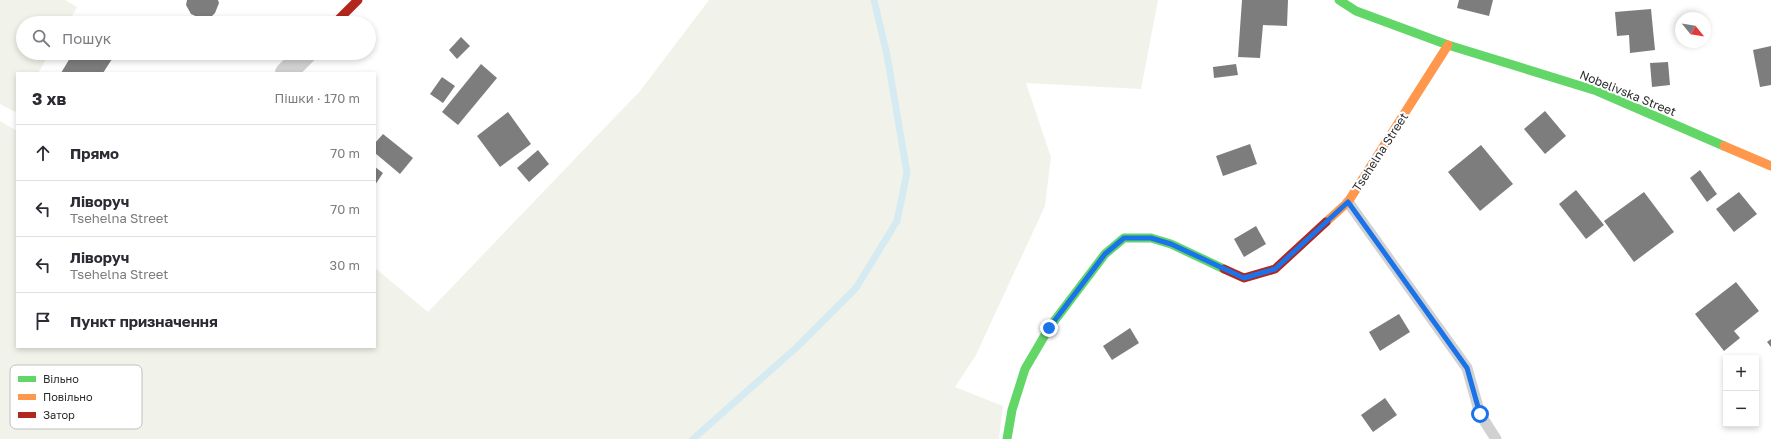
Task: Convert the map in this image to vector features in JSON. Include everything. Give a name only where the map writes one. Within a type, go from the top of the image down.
[{"type":"street","points":[[342,16],[358,0]]},
{"type":"street","points":[[1339,0],[1356,11],[1448,45]]},
{"type":"street","name":"Nobelivska Street","points":[[1448,45],[1597,91],[1771,166]]},
{"type":"street","name":"Tsehelna Street","points":[[1007,439],[1012,410],[1025,369],[1049,328],[1105,254],[1124,238],[1151,238],[1171,244],[1244,278],[1275,269],[1348,202],[1448,45]]},
{"type":"street","points":[[287,72],[299,60]]},
{"type":"lane","points":[[1348,202],[1467,368],[1480,414],[1496,439]]},
{"type":"shaded area","points":[[0,0],[65,0],[77,7],[72,16],[16,16],[16,60],[46,60],[39,72],[16,72],[15,112],[0,104]]},
{"type":"shaded area","points":[[709,0],[1158,0],[1141,89],[1026,83],[1051,157],[1045,206],[976,355],[955,387],[1003,406],[999,439],[0,439],[0,121],[16,130],[16,348],[376,348],[376,269],[428,312],[640,91]]},
{"type":"building","points":[[187,0],[218,0],[219,3],[215,13],[212,16],[195,16],[191,14],[186,5]]},
{"type":"building","points":[[1242,0],[1288,0],[1287,26],[1263,25],[1260,58],[1238,57]]},
{"type":"building","points":[[1459,0],[1493,0],[1489,16],[1457,8]]},
{"type":"building","points":[[1651,9],[1655,50],[1630,53],[1629,35],[1617,36],[1615,12]]},
{"type":"building","points":[[461,37],[470,46],[457,59],[449,50]]},
{"type":"building","points":[[1771,46],[1771,85],[1760,87],[1753,50]]},
{"type":"building","points":[[69,60],[111,60],[104,72],[62,72]]},
{"type":"building","points":[[1668,62],[1670,85],[1652,87],[1650,63]]},
{"type":"building","points":[[481,64],[497,78],[458,125],[442,112]]},
{"type":"building","points":[[1236,64],[1238,75],[1214,78],[1213,67]]},
{"type":"building","points":[[442,77],[455,86],[443,103],[430,94]]},
{"type":"building","points":[[1545,111],[1566,136],[1545,154],[1524,129]]},
{"type":"building","points":[[508,112],[531,144],[500,167],[477,136]]},
{"type":"building","points":[[383,134],[413,158],[400,174],[376,154],[376,142]]},
{"type":"building","points":[[1250,144],[1257,164],[1223,176],[1216,156]]},
{"type":"building","points":[[1481,145],[1513,184],[1480,211],[1448,172]]},
{"type":"building","points":[[538,150],[549,164],[529,182],[517,168]]},
{"type":"building","points":[[376,168],[383,173],[376,184]]},
{"type":"building","points":[[1700,170],[1717,194],[1707,202],[1690,178]]},
{"type":"building","points":[[1576,190],[1604,225],[1586,239],[1559,204]]},
{"type":"building","points":[[1644,192],[1674,232],[1634,262],[1604,221]]},
{"type":"building","points":[[1739,192],[1757,214],[1734,232],[1716,209]]},
{"type":"building","points":[[1256,226],[1266,244],[1244,257],[1234,239]]},
{"type":"building","points":[[1736,282],[1759,311],[1734,331],[1740,338],[1724,351],[1695,314]]},
{"type":"building","points":[[1399,314],[1410,332],[1380,351],[1369,332]]},
{"type":"building","points":[[1130,328],[1139,343],[1112,360],[1103,346]]},
{"type":"building","points":[[1771,339],[1771,347],[1767,342]]},
{"type":"building","points":[[1385,398],[1397,415],[1373,432],[1361,415]]},
{"type":"waterway","points":[[693,439],[797,347],[856,288],[897,221],[907,173],[887,55],[874,0]]},
{"type":"traffic: fast","points":[[1339,0],[1356,11],[1448,45],[1597,91],[1724,146]]},
{"type":"traffic: fast","points":[[1007,439],[1012,410],[1025,369],[1049,328],[1105,254],[1124,238],[1151,238],[1171,244],[1224,269]]},
{"type":"traffic: slow","points":[[1326,222],[1348,202],[1448,45]]},
{"type":"traffic: slow","points":[[1724,146],[1771,166]]},
{"type":"traffic: jam","points":[[342,16],[358,0]]},
{"type":"traffic: jam","points":[[1224,269],[1244,278],[1275,269],[1326,222]]},
{"type":"route","points":[[1049,328],[1105,254],[1124,238],[1151,238],[1171,244],[1244,278],[1275,269],[1348,202],[1467,368],[1480,414]]}]
